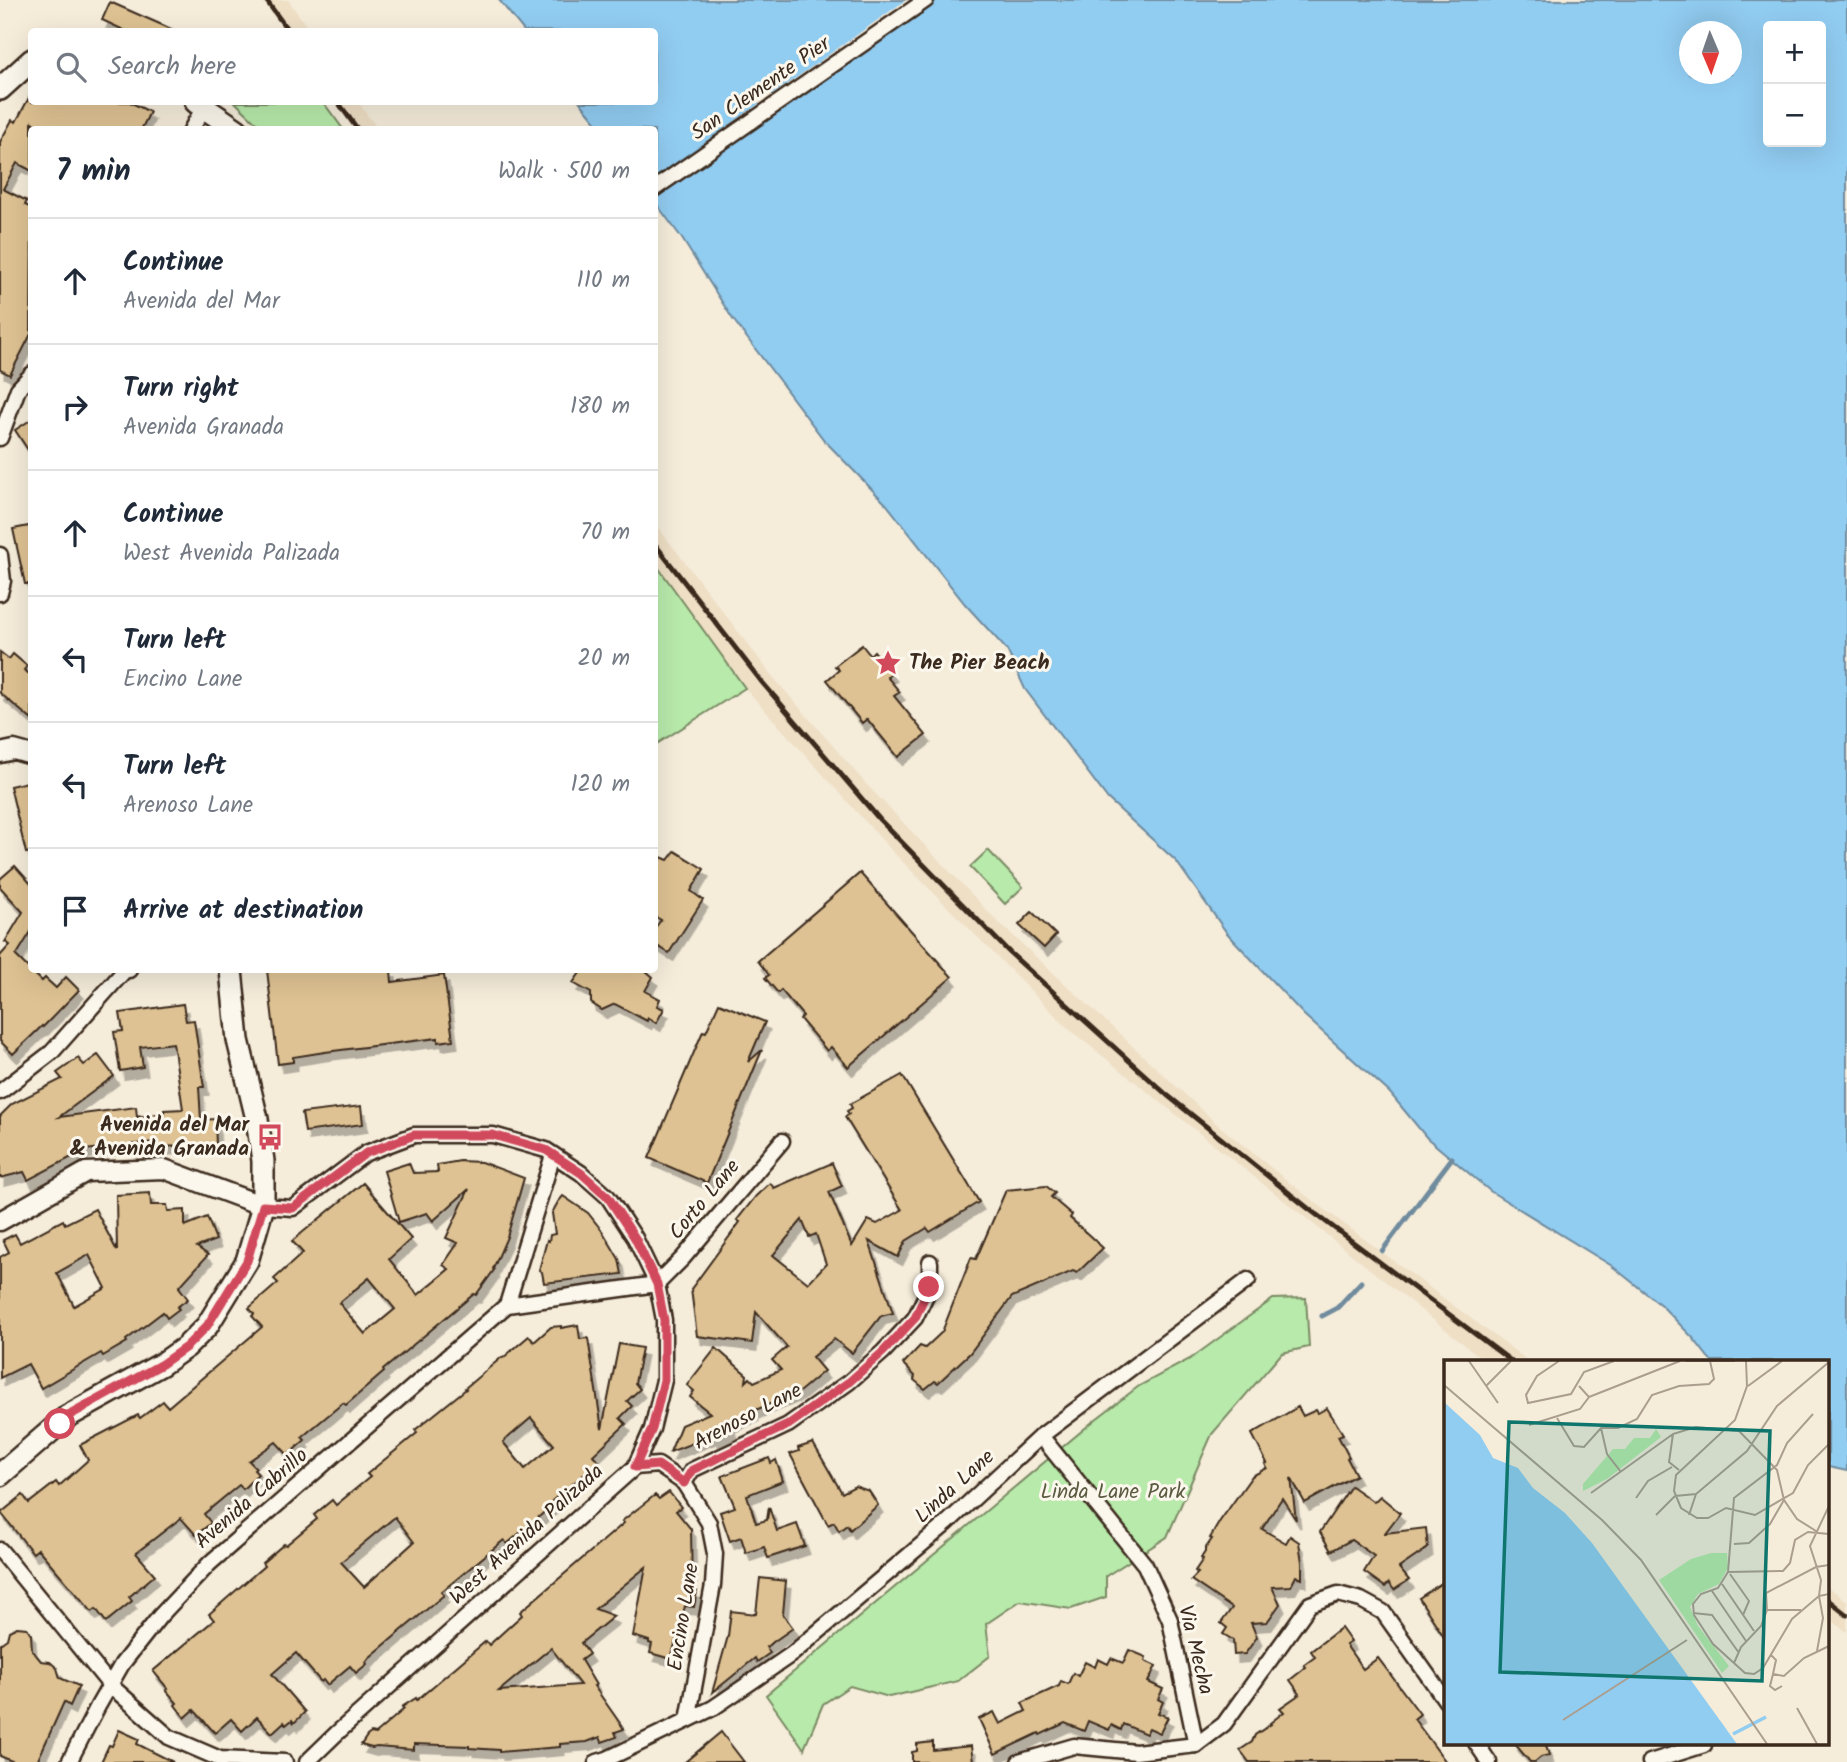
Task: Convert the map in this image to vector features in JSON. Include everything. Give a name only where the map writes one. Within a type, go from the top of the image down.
[{"type":"main road","points":[[0,89],[28,64]]},
{"type":"main road","points":[[201,105],[231,126]]},
{"type":"main road","points":[[0,1475],[68,1416],[162,1364],[186,1347],[215,1314],[247,1261],[263,1206],[262,1161],[257,1119],[238,1041],[231,973]]},
{"type":"street","name":"San Clemente Pier","points":[[658,186],[926,0]]},
{"type":"street","points":[[192,126],[200,105]]},
{"type":"street","points":[[0,438],[18,388],[28,378]]},
{"type":"street","points":[[0,555],[3,581],[0,593]]},
{"type":"street","points":[[0,753],[14,750],[28,754]]},
{"type":"street","points":[[0,1092],[52,1052],[122,973]]},
{"type":"street","name":"West Avenida Palizada","points":[[263,1206],[293,1208],[366,1153],[414,1135],[493,1135],[546,1150],[581,1173],[608,1197],[635,1238],[657,1284],[664,1320],[664,1380],[652,1429],[635,1467],[337,1732],[307,1762]]},
{"type":"street","name":"Corto Lane","points":[[657,1284],[683,1258],[782,1141]]},
{"type":"street","points":[[553,1155],[507,1305],[657,1284]]},
{"type":"street","points":[[0,1221],[86,1172],[164,1169],[263,1206]]},
{"type":"street","name":"Arenoso Lane","points":[[684,1483],[692,1470],[788,1425],[849,1382],[883,1352],[915,1318],[929,1287],[930,1262]]},
{"type":"street","name":"Linda Lane","points":[[688,1720],[713,1708],[792,1654],[946,1524],[1041,1436],[1248,1280]]},
{"type":"street","name":"Avenida Cabrillo","points":[[69,1762],[122,1664],[160,1616],[210,1563],[507,1305]]},
{"type":"street","name":"Via Mecha","points":[[1041,1436],[1145,1565],[1170,1620],[1196,1745]]},
{"type":"street","name":"Encino Lane","points":[[635,1467],[658,1465],[684,1483],[709,1523],[715,1554],[713,1586],[688,1720]]},
{"type":"street","points":[[0,1550],[110,1685],[169,1737],[220,1759],[285,1762]]},
{"type":"street","points":[[1019,1762],[1074,1746],[1136,1752],[1196,1745],[1224,1724],[1310,1604],[1338,1594],[1361,1600],[1383,1612],[1444,1698]]},
{"type":"street","points":[[597,1762],[688,1720]]},
{"type":"street","points":[[1477,1744],[1489,1762]]},
{"type":"street","points":[[1650,1762],[1704,1745]]},
{"type":"shaded area","points":[[263,0],[288,0],[308,28],[283,28]]},
{"type":"shaded area","points":[[337,105],[360,105],[376,126],[352,126]]},
{"type":"shaded area","points":[[658,527],[773,677],[866,784],[997,921],[1218,1125],[1300,1191],[1527,1360],[1484,1360],[1069,1029],[892,851],[745,688],[658,567]]},
{"type":"shaded area","points":[[1829,1588],[1847,1601],[1847,1632],[1829,1618]]},
{"type":"green space","points":[[238,105],[325,105],[341,126],[260,126]]},
{"type":"green space","points":[[658,567],[745,688],[658,743]]},
{"type":"green space","points":[[988,850],[1023,887],[1005,904],[970,867]]},
{"type":"green space","name":"Linda Lane Park","points":[[1306,1298],[1309,1347],[1282,1353],[1212,1434],[1167,1537],[1106,1576],[1106,1597],[1071,1609],[1020,1601],[986,1624],[990,1656],[958,1681],[889,1697],[850,1686],[823,1704],[804,1749],[766,1695],[1139,1386],[1190,1359],[1273,1299]]},
{"type":"water","points":[[499,0],[1847,0],[1847,1471],[1829,1467],[1829,1360],[1710,1360],[1662,1306],[1612,1266],[1490,1191],[1427,1138],[1390,1093],[1304,1015],[1227,933],[1176,861],[1108,799],[1025,689],[1007,650],[965,604],[887,505],[824,440],[732,318],[681,237],[658,206],[658,126],[600,126],[582,105],[658,105],[658,28],[522,28]]},
{"type":"pier","points":[[906,0],[935,0],[658,196],[658,176],[759,104],[752,94],[764,84],[772,95]]},
{"type":"building","points":[[110,2],[169,28],[119,28],[102,20]]},
{"type":"building","points":[[28,100],[28,105],[136,105],[150,112],[143,126],[39,126],[32,122],[32,126],[28,126],[28,169],[17,163],[3,189],[27,201],[25,205],[28,206],[28,340],[10,375],[0,370],[0,142],[12,120],[16,122]]},
{"type":"building","points":[[28,422],[28,450],[15,430]]},
{"type":"building","points":[[28,526],[28,584],[25,584],[13,529]]},
{"type":"building","points":[[862,645],[870,655],[874,651],[892,673],[887,677],[900,692],[894,696],[926,735],[898,757],[867,719],[862,723],[827,680],[839,670],[835,666]]},
{"type":"building","points":[[0,652],[9,659],[13,654],[27,666],[24,670],[28,673],[28,717],[0,693]]},
{"type":"building","points":[[28,782],[28,853],[26,853],[10,786]]},
{"type":"building","points":[[675,851],[704,869],[691,891],[703,900],[669,953],[658,946],[658,924],[661,920],[658,918],[658,856],[668,860]]},
{"type":"building","points":[[15,866],[28,881],[28,936],[16,956],[28,968],[28,973],[34,973],[42,981],[45,978],[56,988],[66,977],[79,990],[13,1054],[0,1041],[0,956],[10,945],[5,942],[23,912],[0,887],[0,879]]},
{"type":"building","points":[[860,873],[952,977],[848,1067],[831,1047],[827,1051],[800,1019],[803,1016],[781,990],[778,993],[765,978],[769,975],[758,961]]},
{"type":"building","points":[[1032,912],[1056,935],[1044,948],[1019,925]]},
{"type":"building","points":[[267,973],[391,973],[392,982],[444,975],[453,1040],[438,1042],[438,1038],[325,1052],[293,1057],[293,1062],[278,1064]]},
{"type":"building","points":[[580,973],[648,973],[653,977],[645,991],[660,999],[657,1006],[664,1009],[656,1023],[615,1004],[602,1010],[591,1003],[591,993],[573,983]]},
{"type":"building","points":[[719,1003],[765,1022],[748,1062],[762,1050],[707,1183],[649,1158],[703,1031],[706,1032]]},
{"type":"building","points":[[183,1004],[186,1021],[194,1020],[204,1087],[199,1087],[201,1120],[215,1119],[216,1145],[153,1147],[153,1142],[85,1150],[28,1180],[24,1172],[0,1178],[0,1116],[12,1104],[62,1079],[57,1073],[78,1058],[84,1065],[98,1055],[114,1076],[59,1117],[136,1107],[137,1117],[164,1113],[164,1110],[183,1109],[173,1043],[140,1047],[143,1067],[120,1071],[114,1032],[123,1031],[120,1013]]},
{"type":"building","points":[[902,1075],[979,1202],[930,1232],[927,1228],[906,1241],[898,1257],[869,1241],[893,1313],[881,1316],[852,1353],[834,1339],[812,1357],[824,1371],[799,1392],[753,1411],[754,1413],[730,1424],[732,1430],[670,1452],[681,1425],[710,1413],[690,1397],[694,1391],[687,1385],[716,1348],[747,1375],[746,1382],[750,1378],[754,1382],[781,1370],[772,1360],[787,1347],[756,1312],[752,1343],[697,1336],[691,1289],[756,1196],[770,1183],[774,1188],[832,1163],[842,1186],[829,1192],[852,1246],[868,1220],[877,1224],[902,1210],[845,1117],[849,1114],[847,1111],[852,1108],[850,1104]],"holes":[[[802,1220],[809,1237],[816,1234],[826,1264],[808,1283],[773,1255]]]},
{"type":"building","points":[[361,1106],[363,1124],[305,1132],[302,1113]]},
{"type":"building","points":[[460,1161],[481,1162],[524,1178],[507,1237],[494,1270],[476,1295],[383,1370],[384,1372],[346,1405],[343,1403],[302,1437],[305,1440],[288,1455],[276,1442],[249,1461],[258,1474],[243,1489],[239,1485],[204,1514],[211,1523],[196,1535],[181,1518],[136,1553],[155,1575],[129,1597],[132,1601],[106,1622],[96,1609],[92,1612],[38,1549],[33,1553],[1,1513],[23,1495],[29,1503],[56,1482],[59,1486],[88,1460],[80,1445],[138,1415],[140,1418],[163,1401],[168,1407],[262,1327],[249,1308],[278,1283],[274,1279],[303,1253],[292,1241],[363,1183],[411,1239],[389,1259],[418,1295],[449,1269],[443,1265],[458,1243],[446,1238],[469,1189],[433,1221],[427,1213],[399,1222],[384,1171],[409,1163],[413,1173],[438,1172],[437,1165]],"holes":[[[369,1278],[395,1309],[365,1334],[339,1303]]]},
{"type":"building","points":[[1046,1186],[1055,1193],[1051,1197],[1072,1215],[1070,1218],[1103,1248],[1077,1273],[1073,1271],[1012,1297],[970,1353],[938,1383],[935,1381],[925,1389],[914,1380],[915,1376],[903,1364],[920,1346],[925,1348],[942,1332],[971,1258],[976,1259],[1006,1190]]},
{"type":"building","points":[[150,1193],[151,1205],[167,1205],[168,1211],[185,1210],[185,1226],[207,1217],[216,1240],[197,1247],[208,1255],[179,1287],[188,1299],[167,1318],[163,1312],[126,1340],[127,1342],[103,1356],[101,1353],[41,1388],[28,1364],[0,1378],[0,1257],[9,1252],[3,1240],[15,1234],[20,1243],[63,1220],[65,1224],[95,1209],[117,1251],[116,1195]],"holes":[[[89,1255],[106,1288],[74,1306],[57,1273]]]},
{"type":"building","points":[[563,1196],[588,1213],[603,1232],[619,1259],[622,1274],[544,1283],[539,1270],[547,1240],[549,1241],[550,1235],[555,1234],[552,1213]]},
{"type":"building","points":[[578,1325],[580,1339],[588,1338],[602,1429],[619,1344],[642,1348],[635,1383],[640,1389],[627,1401],[632,1406],[620,1418],[626,1424],[593,1455],[599,1462],[552,1501],[554,1504],[507,1544],[504,1540],[441,1592],[444,1595],[369,1658],[367,1664],[356,1673],[350,1666],[327,1685],[323,1680],[321,1682],[296,1653],[272,1674],[305,1712],[294,1723],[292,1720],[286,1725],[284,1722],[272,1733],[257,1717],[242,1731],[231,1719],[215,1733],[194,1710],[185,1718],[166,1690],[168,1689],[153,1671],[214,1620],[209,1614],[264,1566],[262,1563],[317,1519],[314,1515],[332,1500],[336,1505],[370,1477],[367,1474],[417,1433],[415,1430],[529,1336],[534,1342],[551,1327]],"holes":[[[531,1418],[554,1445],[525,1469],[503,1442]],[[395,1517],[414,1542],[364,1587],[341,1562]]]},
{"type":"building","points":[[1298,1407],[1303,1416],[1327,1408],[1343,1434],[1338,1436],[1356,1475],[1305,1503],[1291,1478],[1296,1520],[1282,1498],[1262,1529],[1286,1543],[1290,1536],[1299,1542],[1302,1579],[1296,1576],[1291,1586],[1272,1587],[1280,1604],[1267,1622],[1251,1623],[1257,1637],[1245,1654],[1234,1655],[1233,1640],[1223,1634],[1227,1628],[1221,1623],[1232,1608],[1191,1580],[1198,1573],[1195,1571],[1220,1521],[1252,1476],[1267,1468],[1252,1434]]},
{"type":"building","points":[[813,1443],[842,1493],[855,1486],[869,1491],[878,1505],[850,1530],[847,1525],[839,1531],[834,1522],[828,1525],[790,1454]]},
{"type":"building","points":[[769,1458],[771,1463],[776,1460],[783,1481],[747,1495],[756,1523],[767,1520],[769,1507],[777,1531],[797,1524],[805,1546],[768,1558],[764,1547],[746,1553],[741,1537],[730,1541],[720,1512],[735,1507],[722,1476]]},
{"type":"building","points":[[1351,1486],[1374,1502],[1380,1496],[1400,1513],[1385,1533],[1426,1528],[1428,1548],[1399,1568],[1409,1580],[1394,1590],[1389,1583],[1385,1587],[1364,1572],[1374,1556],[1351,1540],[1331,1551],[1320,1532]]},
{"type":"building","points":[[669,1492],[681,1507],[676,1511],[691,1529],[692,1590],[697,1591],[694,1607],[685,1606],[671,1659],[650,1653],[652,1644],[649,1641],[633,1636],[646,1567],[595,1609],[614,1616],[581,1643],[589,1654],[581,1660],[596,1685],[594,1686],[624,1729],[615,1732],[617,1737],[602,1742],[600,1737],[587,1742],[560,1744],[560,1747],[499,1752],[469,1746],[414,1744],[414,1750],[361,1745],[367,1736],[375,1734],[404,1709],[402,1707],[416,1698],[417,1700],[486,1641],[489,1645],[522,1615],[520,1612],[624,1523],[622,1521],[655,1495],[659,1499]],"holes":[[[551,1648],[580,1685],[499,1691]]]},
{"type":"building","points":[[760,1578],[786,1581],[783,1614],[793,1628],[766,1647],[770,1653],[757,1662],[755,1658],[712,1693],[728,1636],[731,1611],[756,1614]]},
{"type":"building","points":[[1444,1581],[1444,1637],[1419,1598]]},
{"type":"building","points":[[17,1627],[27,1628],[31,1634],[32,1650],[41,1661],[50,1662],[57,1668],[60,1678],[79,1686],[70,1706],[64,1702],[37,1762],[14,1762],[0,1756],[0,1644],[7,1639],[9,1631]]},
{"type":"building","points":[[1341,1628],[1351,1642],[1346,1645],[1363,1669],[1378,1658],[1420,1714],[1414,1719],[1446,1762],[1249,1762],[1240,1750],[1284,1712],[1280,1708],[1300,1694],[1290,1680],[1315,1657],[1311,1651]]},
{"type":"building","points":[[1129,1650],[1146,1657],[1145,1661],[1156,1666],[1148,1682],[1163,1689],[1158,1699],[1163,1702],[1158,1713],[1168,1717],[1160,1733],[1149,1728],[1146,1734],[1123,1724],[1121,1730],[1111,1725],[1109,1730],[1088,1721],[1084,1731],[1065,1723],[995,1754],[979,1719],[994,1712],[1000,1724],[1026,1711],[1022,1703],[1059,1686],[1061,1681],[1068,1684],[1073,1673],[1078,1676],[1085,1662],[1095,1667],[1098,1659],[1108,1664],[1111,1658],[1123,1663]]},
{"type":"building","points":[[119,1730],[139,1739],[137,1744],[173,1762],[101,1762]]},
{"type":"building","points":[[721,1732],[744,1762],[685,1762]]},
{"type":"building","points":[[933,1742],[933,1750],[971,1746],[973,1762],[912,1762],[912,1752],[917,1751],[917,1744]]},
{"type":"building","points":[[1515,1744],[1545,1744],[1549,1755],[1530,1762]]},
{"type":"waterway","points":[[1382,1251],[1452,1158]]},
{"type":"waterway","points":[[1322,1316],[1337,1308],[1361,1282]]},
{"type":"railway","points":[[266,0],[286,28]]},
{"type":"railway","points":[[340,105],[355,126]]},
{"type":"railway","points":[[658,548],[761,681],[880,820],[1009,952],[1167,1095],[1309,1209],[1510,1360]]},
{"type":"railway","points":[[1829,1601],[1847,1615]]},
{"type":"place","name":"The Pier Beach","points":[[888,663]]},
{"type":"place","name":"Avenida del Mar & Avenida Granada","points":[[270,1137]]},
{"type":"route","points":[[60,1424],[68,1416],[162,1364],[186,1347],[207,1326],[247,1261],[263,1206],[293,1208],[366,1153],[414,1135],[493,1135],[546,1150],[581,1173],[608,1197],[635,1238],[657,1284],[664,1320],[664,1380],[652,1429],[635,1467],[658,1465],[684,1483],[692,1470],[788,1425],[849,1382],[883,1352],[915,1318],[929,1287]]}]
